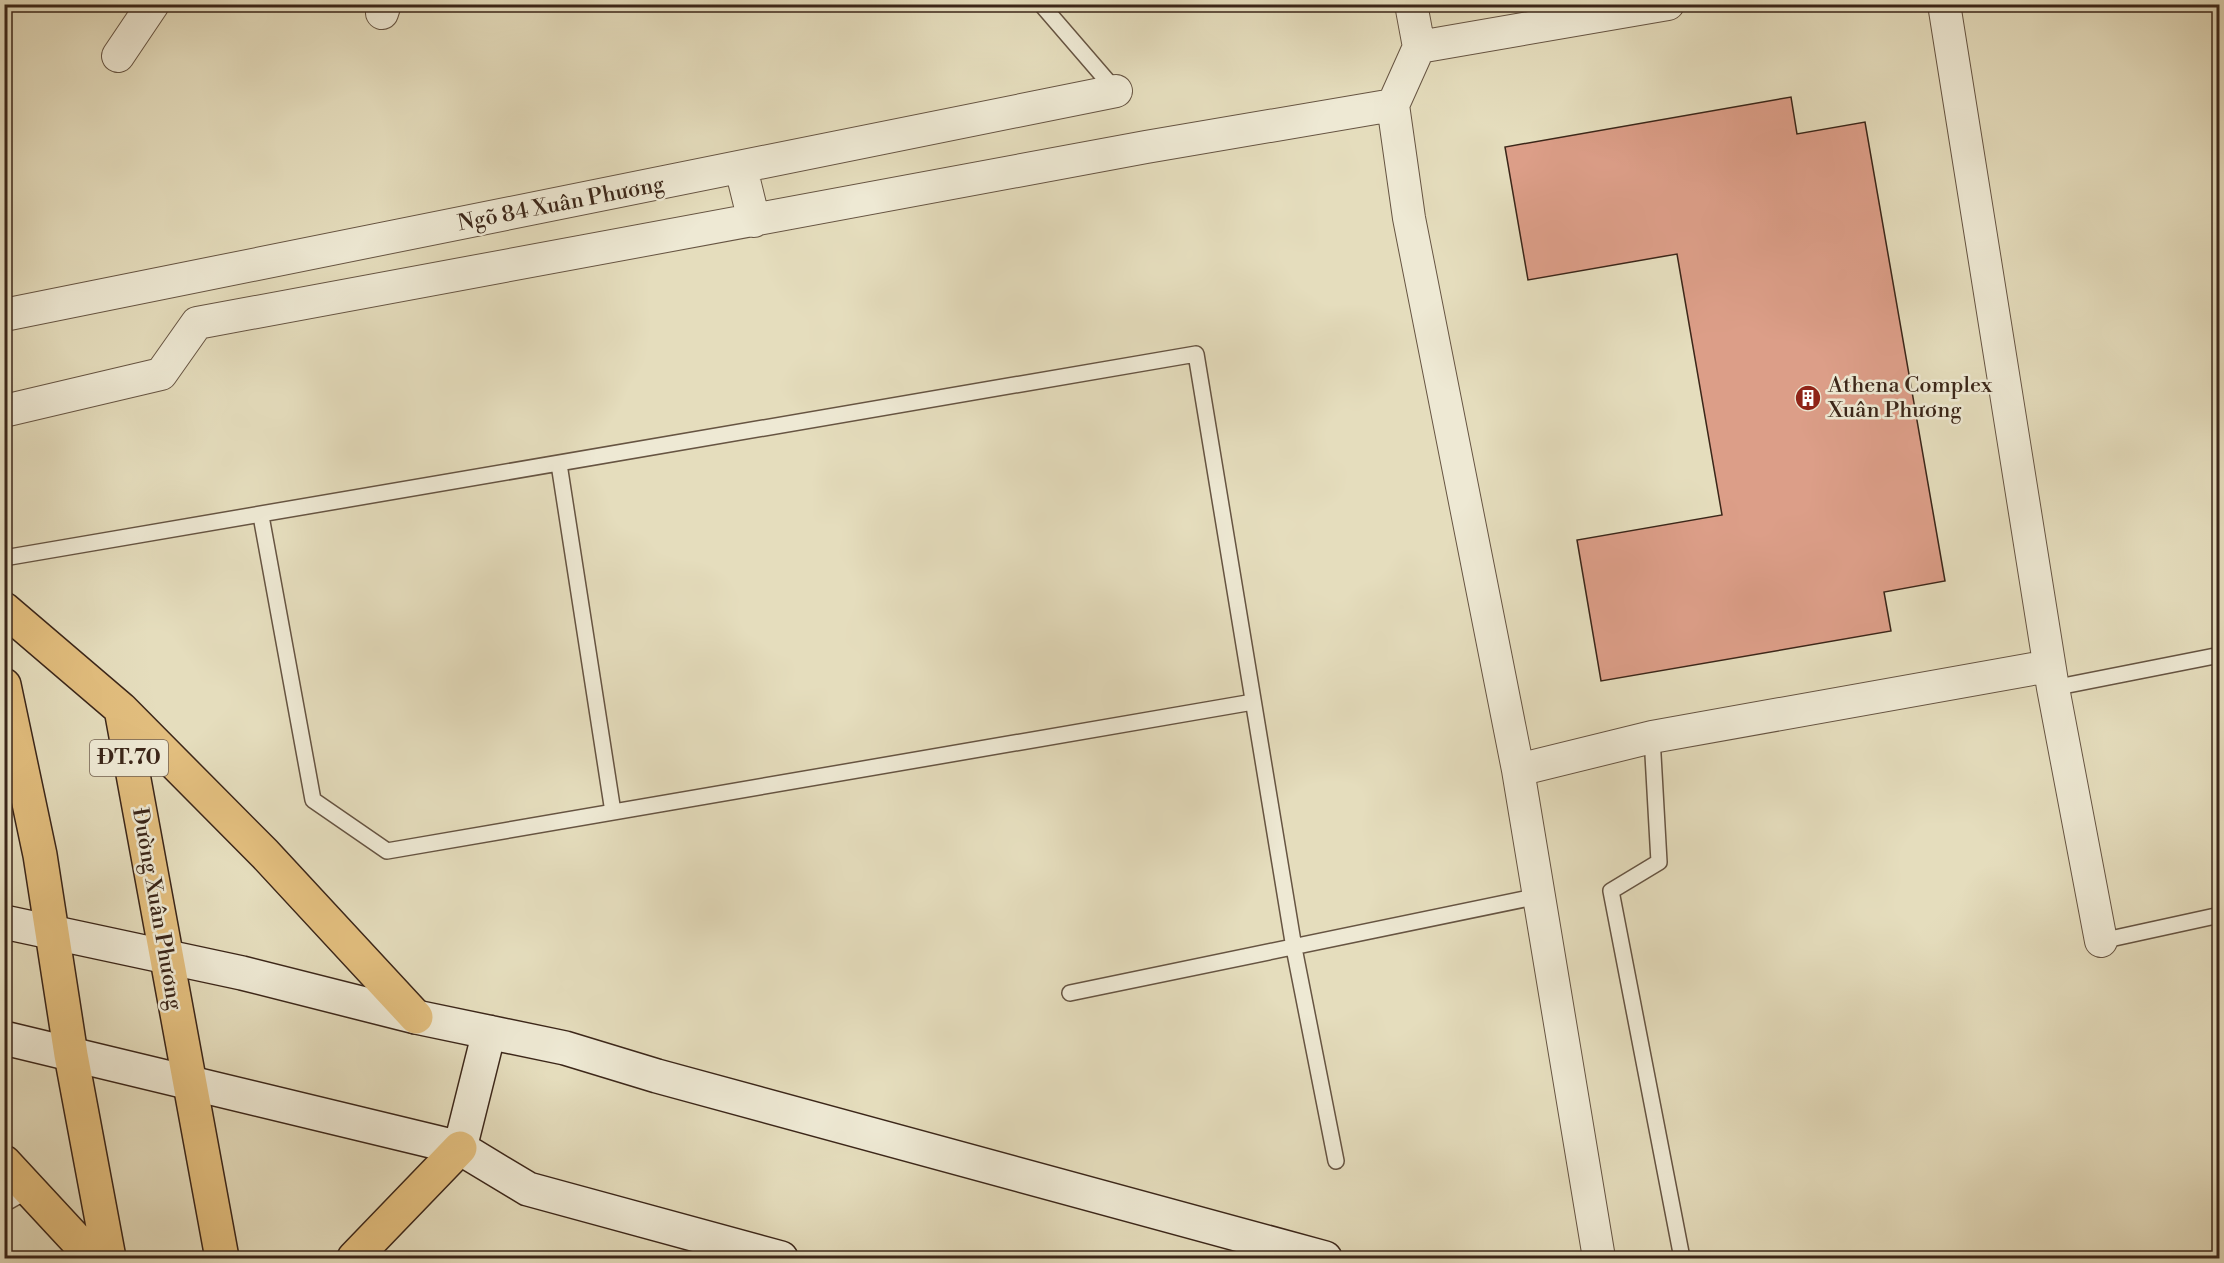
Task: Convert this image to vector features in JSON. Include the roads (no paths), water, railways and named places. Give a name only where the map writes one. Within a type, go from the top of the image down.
[{"type":"main road","name":"ĐT.70","points":[[4,609],[121,709]]},
{"type":"main road","points":[[4,685],[40,855],[50,932],[71,1055],[109,1258]]},
{"type":"main road","name":"Đường Xuân Phương","points":[[121,709],[222,1258]]},
{"type":"main road","points":[[121,709],[264,854],[416,1017]]},
{"type":"main road","points":[[4,922],[242,973],[416,1017],[565,1048],[657,1076],[1325,1258]]},
{"type":"main road","points":[[354,1258],[460,1148],[489,1032]]},
{"type":"main road","points":[[4,1038],[460,1148],[528,1189],[781,1258]]},
{"type":"main road","points":[[4,1162],[17,1197],[93,1258]]},
{"type":"street","points":[[118,56],[153,4]]},
{"type":"street","points":[[1411,4],[1419,47],[1394,105],[1409,218],[1518,770],[1599,1258]]},
{"type":"street","points":[[1419,47],[1668,4]]},
{"type":"street","points":[[1944,4],[2051,677],[2101,941]]},
{"type":"street","name":"Ngõ 84 Xuân Phương","points":[[4,315],[1116,92]]},
{"type":"street","points":[[4,411],[160,374],[197,323],[1146,147],[1394,105]]},
{"type":"street","points":[[741,168],[754,221]]},
{"type":"street","points":[[1518,770],[1652,737],[2051,677]]},
{"type":"lane","points":[[1041,4],[1116,92]]},
{"type":"lane","points":[[4,558],[261,516],[1196,354],[1294,948],[1336,1161]]},
{"type":"lane","points":[[559,464],[613,812]]},
{"type":"lane","points":[[261,516],[313,801],[387,851],[1253,702]]},
{"type":"lane","points":[[2051,677],[2220,655]]},
{"type":"lane","points":[[1652,737],[1659,862],[1611,891],[1682,1258]]},
{"type":"lane","points":[[1070,993],[1539,896]]},
{"type":"lane","points":[[2101,941],[2220,915]]},
{"type":"place","name":"Athena Complex Xuân Phương","points":[[1808,398]]}]
